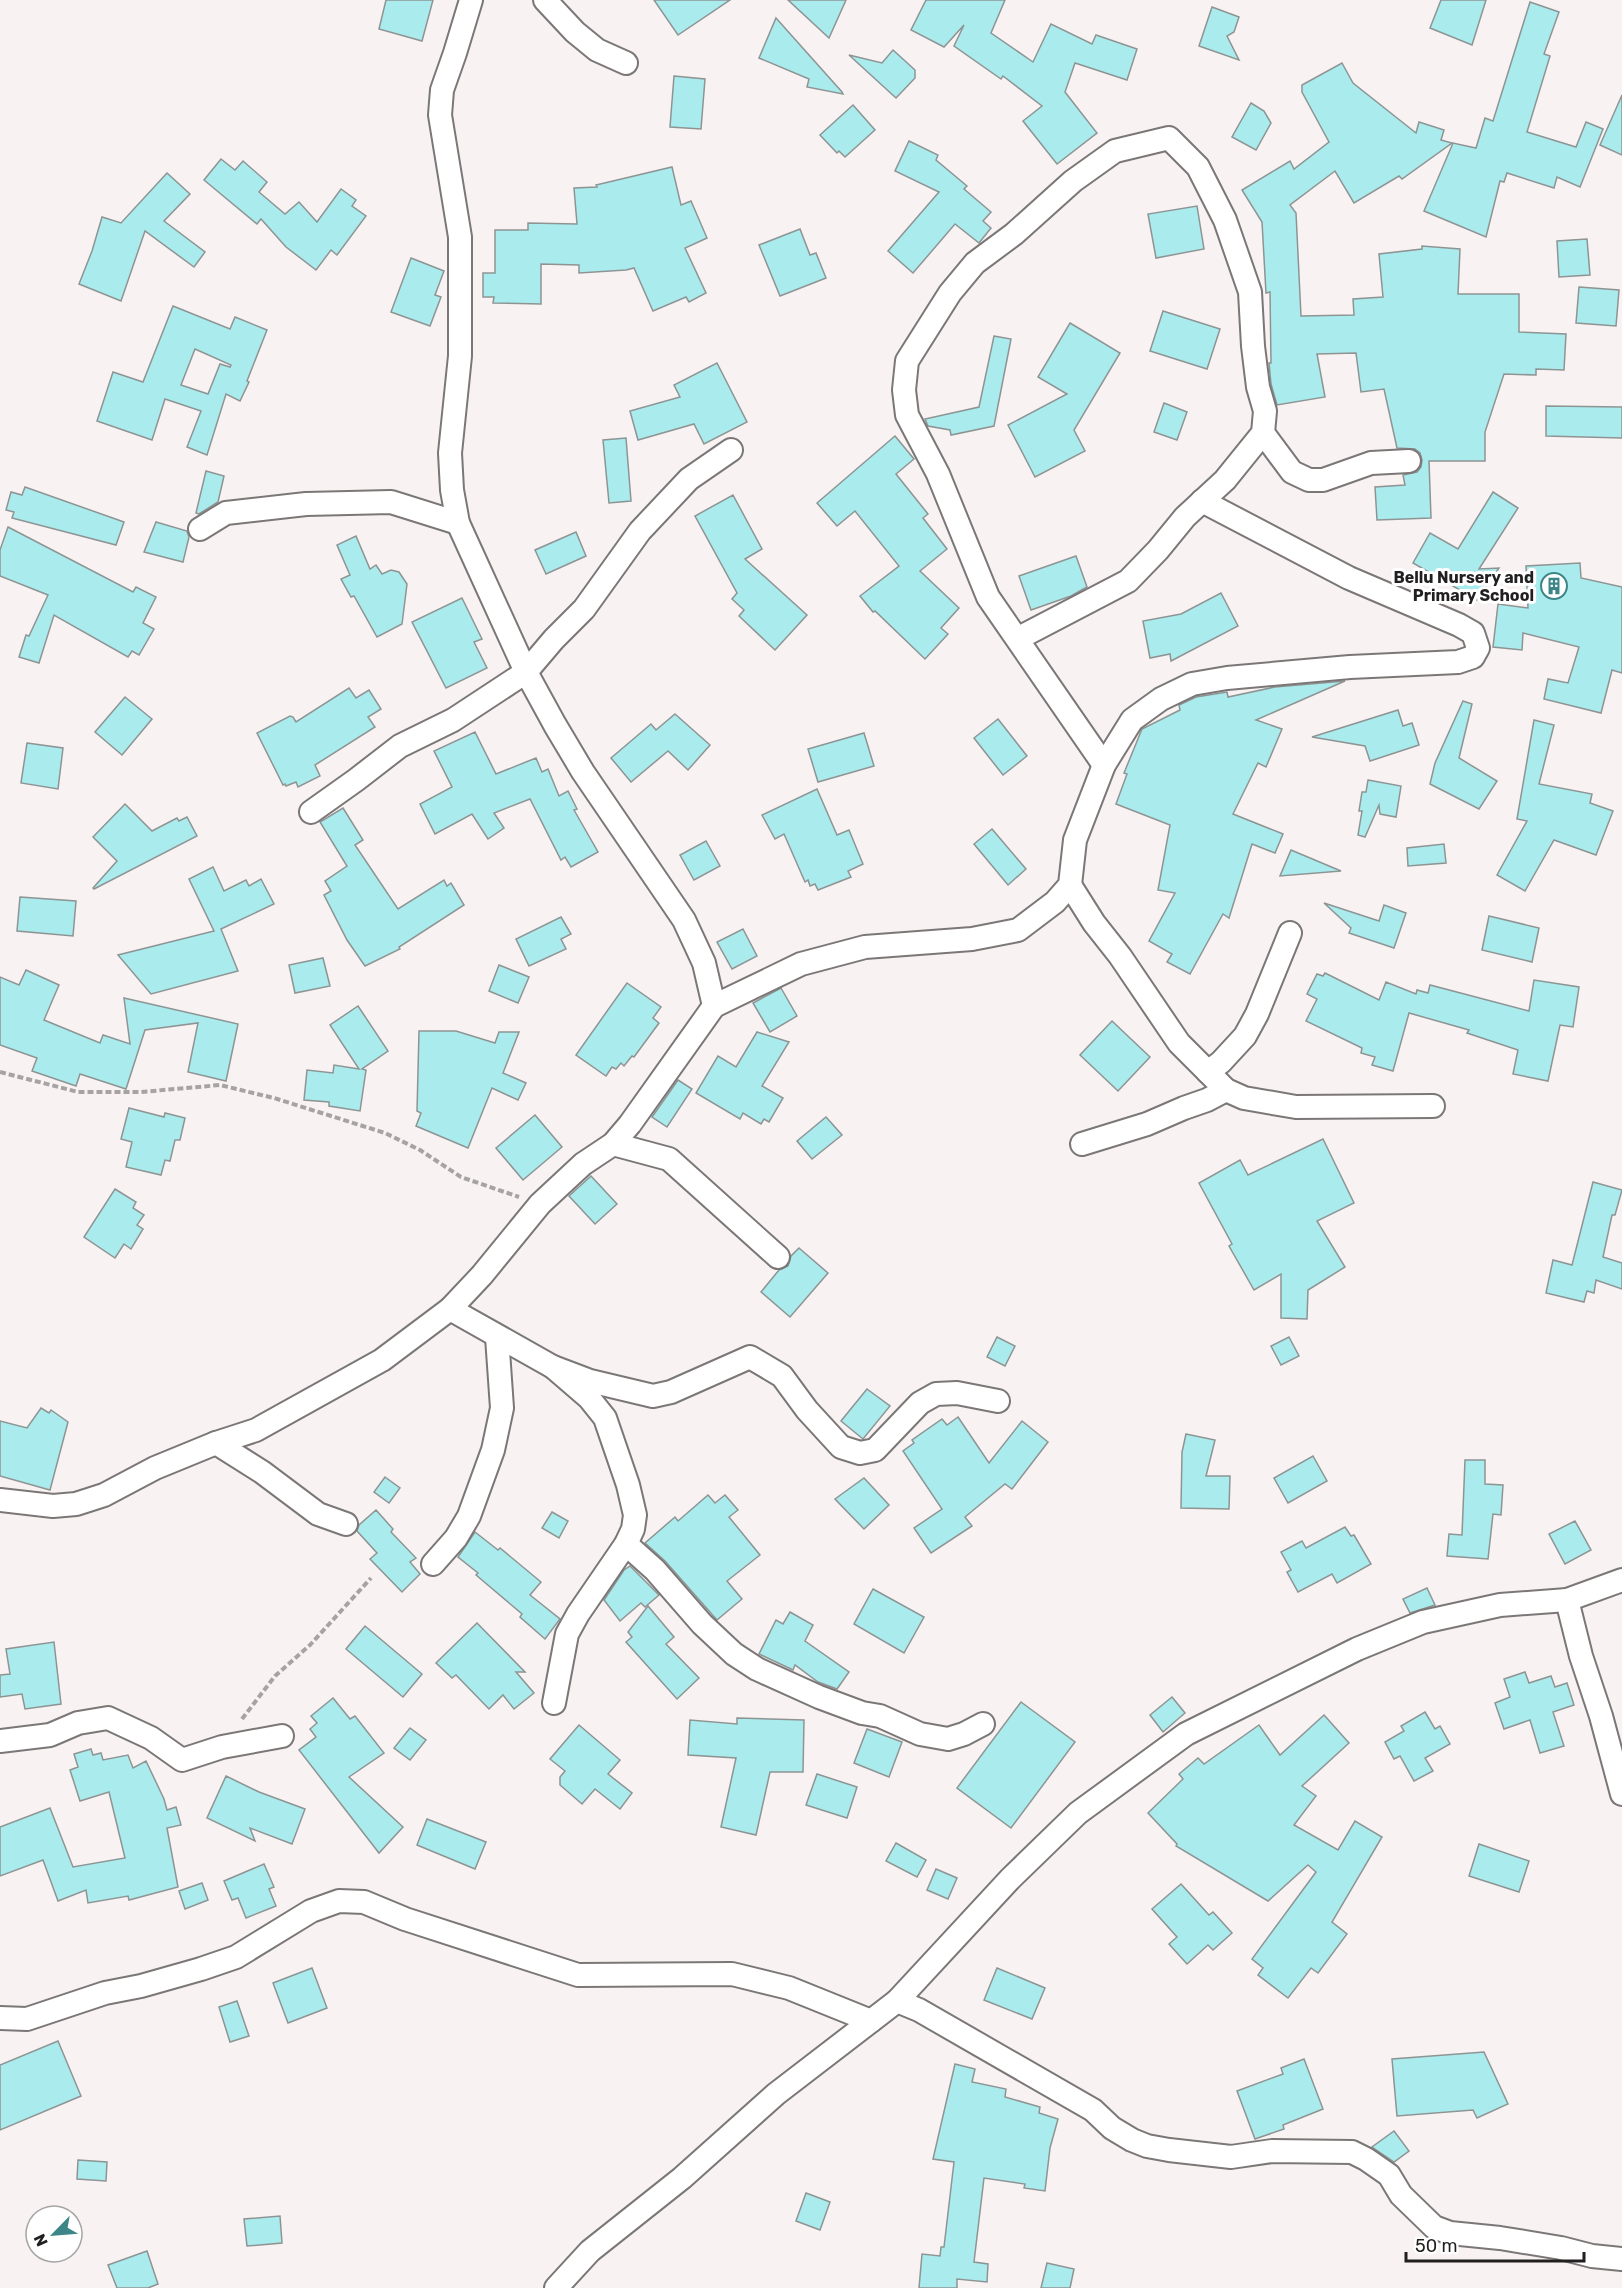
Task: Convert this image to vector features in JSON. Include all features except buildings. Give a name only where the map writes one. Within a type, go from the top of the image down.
[{"type":"street","points":[[471,0],[456,54],[442,90],[440,115],[460,237],[460,356],[450,453],[452,490],[459,523],[526,672],[583,772],[684,920],[704,963],[714,1006]]},
{"type":"street","points":[[545,0],[575,32],[597,50],[627,63]]},
{"type":"street","points":[[1017,639],[1128,580],[1202,501],[1225,480],[1263,433],[1265,411],[1258,387],[1250,291],[1225,220],[1198,167],[1169,138],[1116,151],[1065,188],[1014,234],[975,263],[950,293],[907,361],[904,390],[908,414],[938,474],[988,597],[1017,639],[1104,765]]},
{"type":"street","points":[[1263,433],[1292,472],[1309,480],[1323,480],[1371,463],[1409,461]]},
{"type":"street","points":[[311,812],[400,746],[453,720],[526,672],[584,609],[640,531],[689,479],[731,450]]},
{"type":"street","points":[[0,1500],[53,1506],[76,1504],[104,1495],[155,1468],[216,1443],[256,1430],[382,1360],[450,1309],[482,1275],[540,1204],[583,1164],[613,1144],[630,1124],[714,1006],[801,964],[865,947],[972,939],[1018,930],[1055,902],[1070,885],[1076,840],[1104,765],[1132,720],[1161,699],[1192,684],[1227,678],[1339,668],[1458,662],[1473,657],[1478,648],[1473,633],[1459,625],[1349,578],[1202,501]]},
{"type":"street","points":[[200,529],[226,513],[317,504],[391,502],[459,523]]},
{"type":"street","points":[[1070,885],[1179,1043],[1226,1090],[1244,1098],[1296,1107],[1433,1106]]},
{"type":"street","points":[[1208,1072],[1221,1062],[1245,1036],[1257,1014],[1290,933]]},
{"type":"street","points":[[1082,1144],[1147,1124],[1226,1090]]},
{"type":"street","points":[[613,1144],[669,1159],[778,1257]]},
{"type":"street","points":[[450,1309],[553,1367],[590,1381],[653,1396],[672,1392],[750,1357],[782,1376],[807,1410],[841,1447],[860,1453],[875,1450],[920,1403],[936,1394],[957,1393],[999,1401]]},
{"type":"street","points":[[433,1564],[456,1538],[469,1516],[493,1450],[502,1408],[497,1337]]},
{"type":"street","points":[[553,1367],[589,1398],[605,1418],[628,1485],[635,1515],[633,1529],[626,1544],[567,1634],[554,1703]]},
{"type":"street","points":[[216,1443],[262,1472],[318,1514],[346,1524]]},
{"type":"street","points":[[626,1544],[655,1570],[702,1624],[734,1654],[758,1670],[819,1697],[862,1713],[880,1716],[920,1734],[948,1739],[964,1734],[982,1724]]},
{"type":"street","points":[[556,2288],[590,2251],[682,2178],[776,2094],[897,2001],[1010,1879],[1078,1813],[1186,1734],[1357,1649],[1423,1622],[1500,1605],[1567,1600],[1622,1580]]},
{"type":"street","points":[[1567,1600],[1581,1656],[1601,1716],[1622,1794]]},
{"type":"street","points":[[0,1741],[50,1735],[78,1723],[108,1718],[151,1738],[182,1760],[222,1747],[282,1736]]},
{"type":"street","points":[[0,2018],[27,2019],[105,1993],[141,1986],[236,1957],[311,1911],[339,1901],[364,1902],[438,1930],[579,1975],[732,1974],[789,1988],[871,2022]]},
{"type":"street","points":[[897,2001],[930,2015],[1093,2110],[1112,2128],[1147,2146],[1231,2157],[1272,2151],[1352,2152],[1389,2175],[1401,2195],[1434,2227],[1450,2233],[1500,2238],[1561,2248],[1592,2256],[1622,2259]]},
{"type":"path","points":[[0,1072],[78,1092],[141,1092],[220,1085],[274,1098],[385,1133],[420,1150],[461,1177],[540,1204]]},
{"type":"path","points":[[222,1747],[275,1676],[310,1645],[371,1578]]},
{"type":"place","name":"Bellu Nursery and Primary School","points":[[1554,586]]}]
